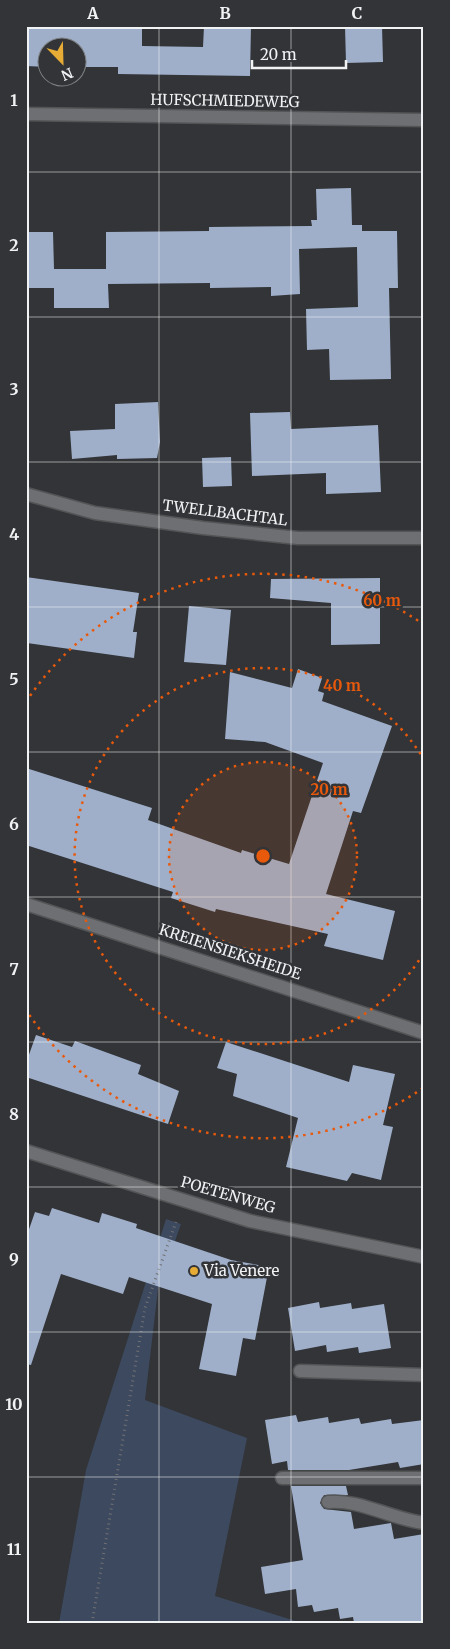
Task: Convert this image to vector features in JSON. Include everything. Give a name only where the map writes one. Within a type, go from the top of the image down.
[{"type":"street","name":"HUFSCHMIEDEWEG","points":[[26,114],[424,120]]},
{"type":"street","name":"TWELLBACHTAL","points":[[26,494],[95,513],[203,528],[298,538],[424,538]]},
{"type":"street","name":"KREIENSIEKSHEIDE","points":[[26,904],[424,1033]]},
{"type":"street","name":"POETENWEG","points":[[26,1151],[250,1221],[424,1257]]},
{"type":"street","points":[[300,1371],[424,1374]]},
{"type":"street","points":[[282,1478],[424,1478]]},
{"type":"street","points":[[328,1502],[349,1502],[407,1521],[424,1523]]},
{"type":"path","points":[[92,1623],[145,1308],[184,1200]]},
{"type":"shaded area","points":[[166,1219],[181,1224],[158,1289],[145,1400],[247,1438],[215,1596],[302,1623],[59,1623],[86,1470]]},
{"type":"building","points":[[26,26],[142,26],[142,46],[203,47],[204,26],[251,26],[250,76],[118,74],[118,67],[88,67],[88,38],[38,38],[38,67],[26,66]]},
{"type":"building","points":[[345,26],[382,26],[383,62],[346,63]]},
{"type":"building","points":[[351,188],[352,225],[362,225],[362,231],[397,231],[398,288],[389,288],[391,379],[330,380],[329,349],[307,350],[306,309],[358,307],[357,247],[299,249],[300,294],[271,296],[271,287],[210,288],[210,283],[108,284],[109,308],[54,308],[54,288],[26,288],[26,232],[53,232],[54,269],[106,269],[106,232],[209,231],[209,227],[312,226],[311,220],[317,220],[316,189]]},
{"type":"building","points":[[158,402],[160,442],[157,458],[117,459],[117,455],[72,459],[70,431],[115,429],[115,404]]},
{"type":"building","points":[[290,412],[291,429],[378,425],[381,492],[326,494],[326,473],[252,476],[250,413]]},
{"type":"building","points":[[231,457],[232,486],[203,487],[202,458]]},
{"type":"building","points":[[26,577],[139,593],[133,632],[137,632],[134,658],[27,643],[29,623],[26,623]]},
{"type":"building","points":[[380,578],[380,644],[331,645],[331,603],[270,598],[271,579]]},
{"type":"building","points":[[189,606],[231,610],[226,665],[184,662]]},
{"type":"building","points":[[298,669],[322,678],[318,691],[324,693],[322,701],[392,726],[361,813],[353,811],[326,894],[395,911],[383,960],[324,946],[328,934],[216,909],[215,912],[171,898],[173,892],[26,845],[26,768],[152,808],[148,820],[241,853],[242,850],[289,864],[323,763],[265,742],[225,739],[230,672],[292,688]]},
{"type":"building","points":[[36,1035],[72,1047],[75,1041],[141,1065],[138,1074],[179,1091],[168,1124],[26,1077],[26,1063]]},
{"type":"building","points":[[226,1042],[349,1082],[353,1065],[395,1074],[383,1125],[393,1127],[381,1180],[352,1173],[347,1181],[286,1167],[298,1118],[233,1096],[237,1074],[217,1068]]},
{"type":"building","points":[[52,1208],[99,1223],[102,1213],[137,1224],[136,1228],[231,1260],[269,1267],[255,1340],[243,1338],[236,1376],[199,1369],[212,1304],[129,1277],[123,1294],[61,1274],[31,1365],[26,1364],[26,1238],[35,1212],[49,1216]]},
{"type":"building","points":[[319,1302],[320,1308],[351,1303],[352,1309],[384,1304],[391,1348],[359,1353],[358,1347],[327,1352],[326,1345],[295,1351],[288,1308]]},
{"type":"building","points":[[296,1415],[298,1422],[328,1417],[329,1423],[359,1418],[361,1424],[391,1419],[392,1424],[424,1420],[424,1464],[400,1468],[398,1462],[349,1470],[288,1470],[287,1461],[272,1464],[265,1420]]},
{"type":"building","points":[[291,1486],[346,1486],[348,1495],[324,1495],[320,1503],[324,1509],[351,1512],[354,1529],[391,1523],[394,1539],[424,1534],[424,1623],[354,1623],[353,1617],[340,1619],[338,1608],[314,1612],[312,1605],[298,1607],[296,1589],[265,1594],[261,1567],[303,1560]]},
{"type":"place","name":"Via Venere","points":[[194,1271]]}]
